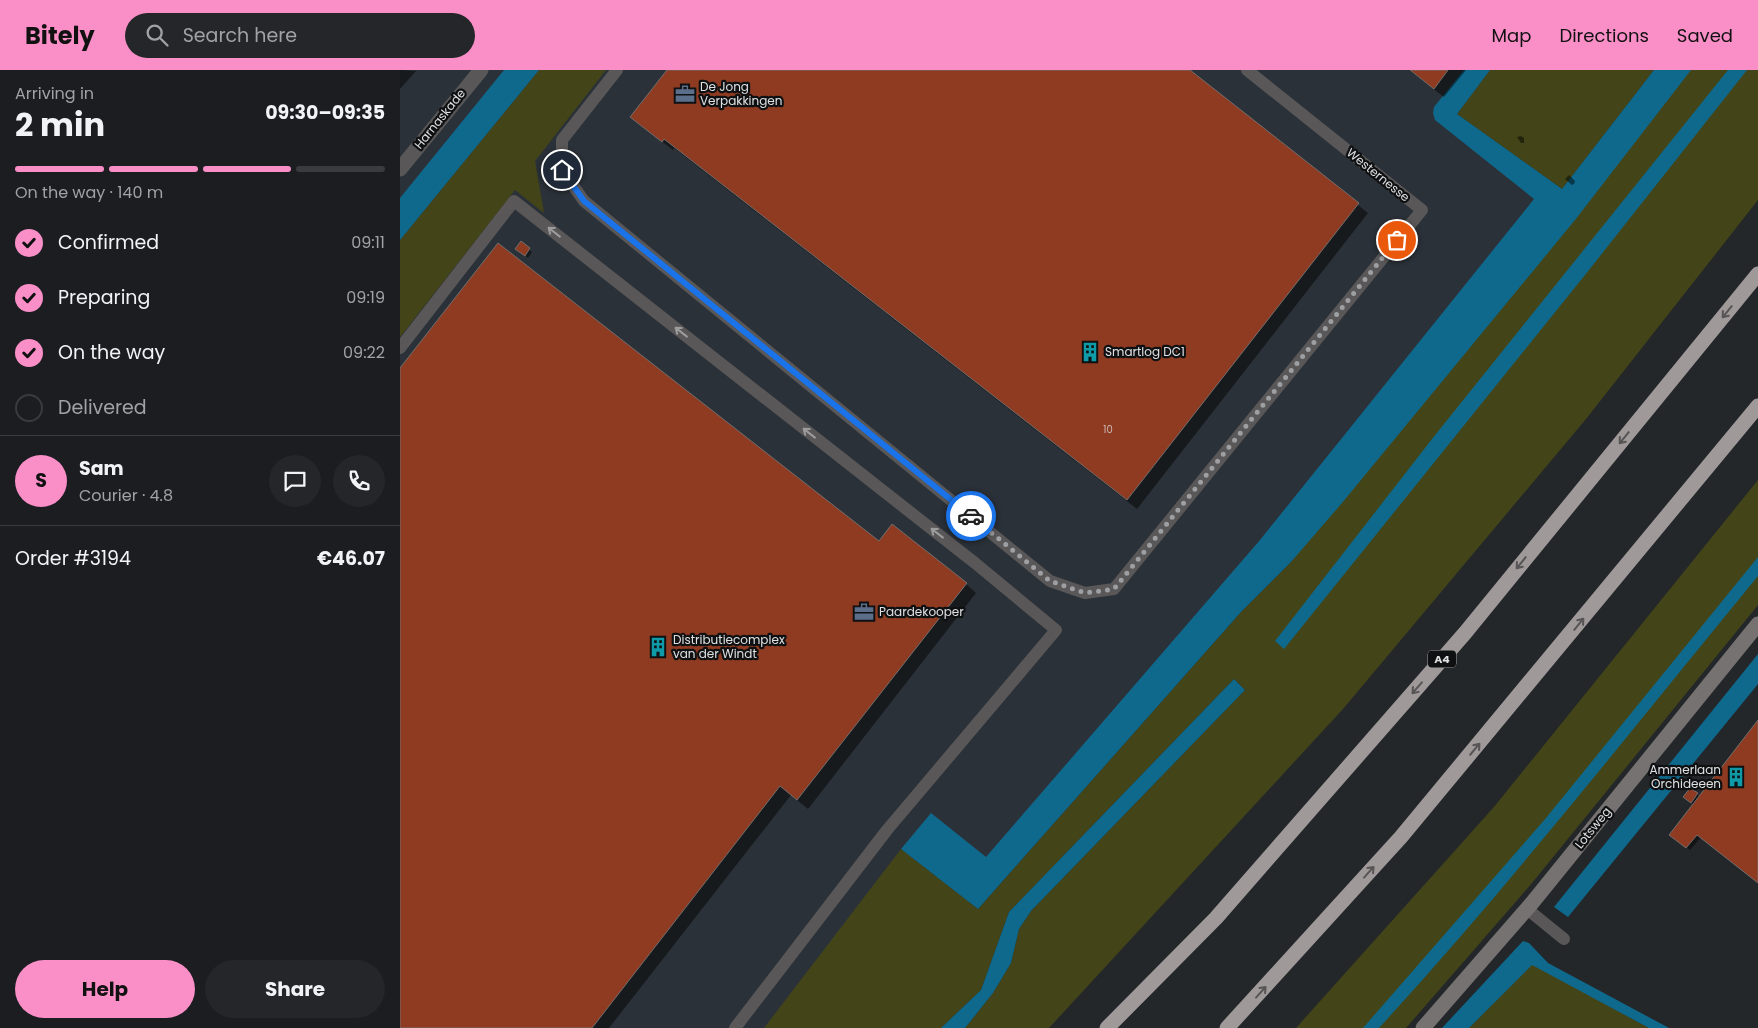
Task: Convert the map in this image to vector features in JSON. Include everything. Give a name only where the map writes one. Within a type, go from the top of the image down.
[{"type":"highway","name":"A4","points":[[1107,1028],[1216,918],[1464,633],[1758,274]]},
{"type":"highway","points":[[1227,1028],[1401,837],[1758,406]]},
{"type":"street","name":"Harnaskade","points":[[400,169],[481,70]]},
{"type":"street","name":"Lotsweg","points":[[1423,1028],[1527,909],[1758,624]]},
{"type":"lane","name":"Westernesse","points":[[617,70],[562,140],[562,170],[584,201],[1050,581],[1085,593],[1114,589],[1422,210],[1247,70]]},
{"type":"lane","points":[[400,348],[514,201],[975,563],[1056,630],[888,830],[735,1028]]},
{"type":"lane","points":[[1527,909],[1564,939]]},
{"type":"shaded area","points":[[400,70],[1667,70],[861,1028],[400,1028]]},
{"type":"shaded area","points":[[539,70],[606,70],[535,161],[544,213],[515,190],[400,337],[400,240]]},
{"type":"shaded area","points":[[1490,70],[1654,70],[1562,189],[1457,114]]},
{"type":"shaded area","points":[[1672,70],[1758,70],[1758,200],[1586,419],[1343,709],[1049,1028],[965,1028],[993,993],[1011,963],[1019,929],[1031,911],[1245,690],[1234,679],[1009,912],[981,990],[941,1028],[764,1028],[901,849],[978,909],[1241,612],[1291,562]]},
{"type":"shaded area","points":[[1758,480],[1758,605],[1532,883],[1406,1028],[1296,1028],[1494,807]]},
{"type":"shaded area","points":[[1532,964],[1649,1028],[1469,1028]]},
{"type":"water","points":[[504,70],[539,70],[400,240],[400,198]]},
{"type":"water","points":[[1464,70],[1490,70],[1457,114],[1562,189],[1654,70],[1691,70],[1575,220],[1342,503],[1291,562],[1241,612],[978,909],[901,849],[931,813],[986,857],[1260,540],[1534,199],[1435,120],[1434,107]]},
{"type":"water","points":[[1728,70],[1747,70],[1589,270],[1284,649],[1275,641],[1432,439]]},
{"type":"water","points":[[1758,557],[1758,576],[1477,918],[1379,1028],[1363,1028],[1546,818]]},
{"type":"water","points":[[1758,654],[1758,684],[1568,917],[1554,907]]},
{"type":"water","points":[[1234,679],[1245,690],[1031,911],[1019,929],[1011,963],[993,993],[965,1028],[941,1028],[981,990],[1009,912]]},
{"type":"water","points":[[1523,941],[1529,943],[1548,963],[1669,1028],[1649,1028],[1532,965],[1469,1028],[1442,1028]]},
{"type":"building","name":"Smartlog DC1","points":[[667,70],[1190,70],[1359,203],[1127,500],[664,139],[662,142],[630,117]]},
{"type":"building","points":[[1410,70],[1448,70],[1434,89]]},
{"type":"building","points":[[521,241],[530,248],[525,256],[515,249]]},
{"type":"building","name":"Distributiecomplex van der Windt","points":[[498,243],[879,541],[892,524],[967,583],[797,800],[780,786],[592,1028],[400,1028],[400,368]]},
{"type":"building","name":"Ammerlaan Orchideeen","points":[[1758,720],[1758,883],[1697,835],[1686,848],[1669,835]]},
{"type":"building","points":[[1690,788],[1698,793],[1691,803],[1683,797]]},
{"type":"way so far","points":[[971,516],[1050,581],[1085,593],[1114,589],[1397,240]]},
{"type":"place","name":"De Jong Verpakkingen","points":[[685,94]]},
{"type":"place","name":"Smartlog DC1","points":[[1090,352]]},
{"type":"place","name":"Paardekooper","points":[[864,612]]},
{"type":"place","name":"Distributiecomplex van der Windt","points":[[658,647]]},
{"type":"place","name":"Ammerlaan Orchideeen","points":[[1736,777]]},
{"type":"route","points":[[562,170],[584,201],[971,516]]}]
